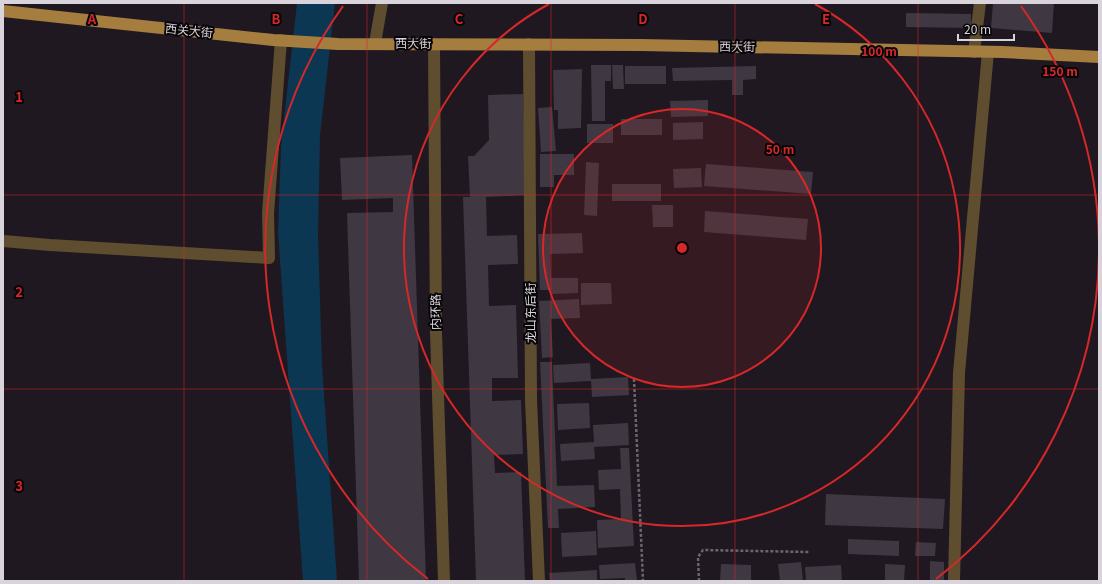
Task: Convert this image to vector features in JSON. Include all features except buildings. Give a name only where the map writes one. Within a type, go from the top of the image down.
[{"type":"main road","name":"西关大街","points":[[3,10],[54,18],[284,40],[338,44],[375,43]]},
{"type":"main road","name":"西大街","points":[[375,43],[529,44],[988,52],[1099,58]]},
{"type":"street","points":[[375,43],[382,3]]},
{"type":"street","points":[[974,52],[980,3]]},
{"type":"street","points":[[3,240],[50,246],[268,258],[268,213],[284,40]]},
{"type":"street","name":"内环路","points":[[434,44],[436,332],[444,581]]},
{"type":"street","name":"龙山东后街","points":[[529,44],[531,400],[539,581]]},
{"type":"street","points":[[954,581],[959,373],[988,52]]},
{"type":"path","points":[[634,379],[643,581]]},
{"type":"path","points":[[699,581],[698,557],[700,552],[703,550],[809,552]]},
{"type":"water","points":[[297,3],[335,3],[320,135],[318,235],[322,365],[337,581],[303,581],[278,232],[281,146]]}]
